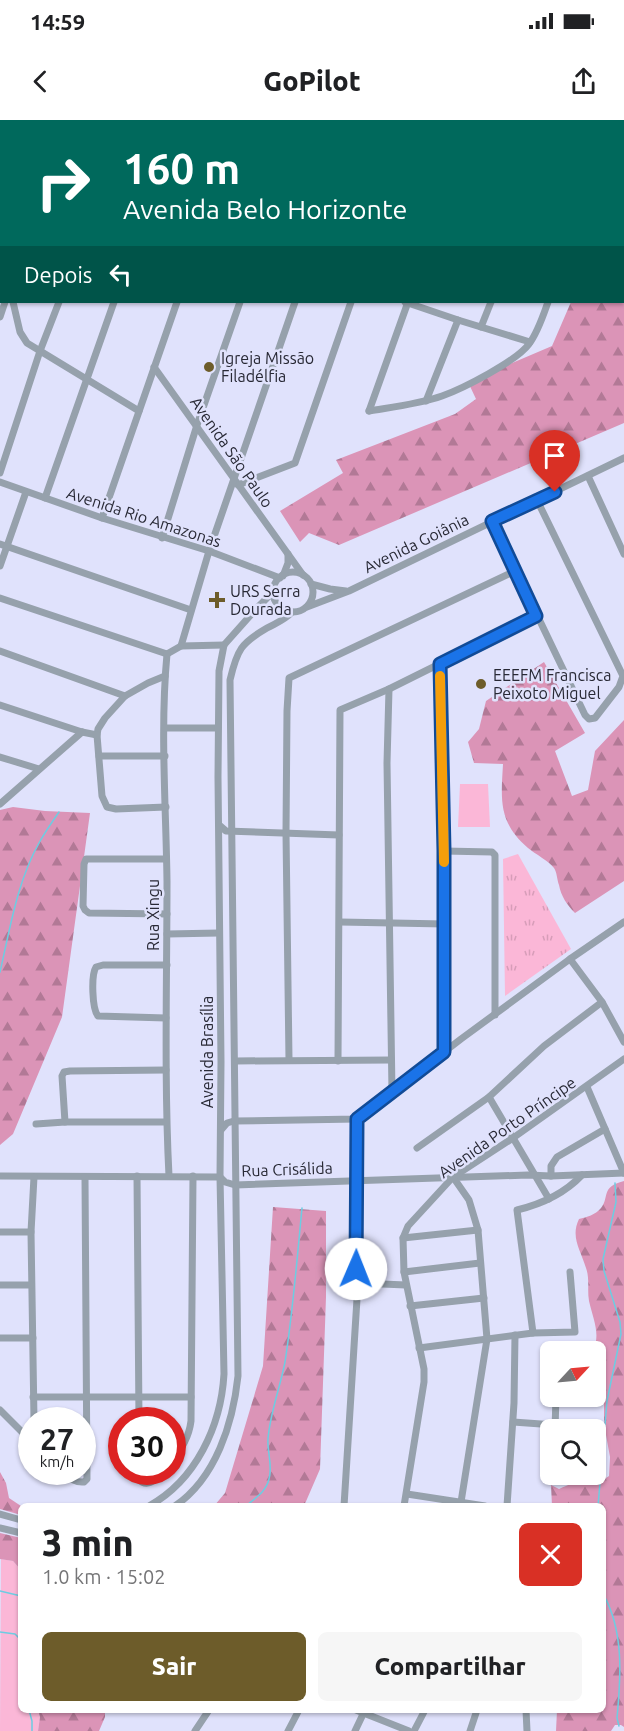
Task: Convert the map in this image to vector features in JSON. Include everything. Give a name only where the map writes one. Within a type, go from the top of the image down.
[{"type":"street","points":[[13,303],[21,335],[27,343],[139,411]]},
{"type":"street","points":[[0,473],[58,303]]},
{"type":"street","points":[[45,498],[114,303]]},
{"type":"street","points":[[102,518],[177,303]]},
{"type":"street","points":[[162,538],[197,425],[240,303]]},
{"type":"street","points":[[181,646],[209,551],[236,482],[295,303]]},
{"type":"street","points":[[236,482],[295,463],[351,303]]},
{"type":"street","points":[[407,303],[369,411],[444,396],[492,371],[516,356],[530,342],[548,303]]},
{"type":"street","points":[[410,303],[530,342]]},
{"type":"street","points":[[481,327],[491,303]]},
{"type":"street","points":[[426,401],[458,320]]},
{"type":"street","name":"Avenida São Paulo","points":[[154,367],[303,575]]},
{"type":"street","name":"Avenida Goiânia","points":[[307,607],[349,591],[624,458]]},
{"type":"street","points":[[588,477],[624,555]]},
{"type":"street","name":"Avenida Rio Amazonas","points":[[0,482],[281,577]]},
{"type":"street","points":[[0,566],[3,545],[26,492]]},
{"type":"street","points":[[492,521],[587,718],[598,716],[622,682],[622,673],[537,500]]},
{"type":"street","points":[[3,545],[191,610]]},
{"type":"street","points":[[281,577],[293,573],[303,575],[311,584],[313,596],[307,607],[291,612],[281,608],[274,598],[276,582],[288,563],[288,554]]},
{"type":"street","points":[[289,1060],[286,833],[289,678],[515,571]]},
{"type":"street","name":"Avenida Goiânia","points":[[311,584],[349,591]]},
{"type":"street","points":[[0,598],[167,654],[181,646],[224,645],[273,592]]},
{"type":"street","name":"Avenida Brasília","points":[[178,1503],[199,1483],[210,1466],[228,1430],[236,1393],[238,1355],[230,680],[234,662],[244,644],[268,627],[286,618],[291,612]]},
{"type":"street","points":[[338,1061],[340,711],[536,616]]},
{"type":"street","name":"Avenida Brasília","points":[[153,1503],[183,1479],[196,1462],[220,1409],[224,1374],[220,1177],[218,728],[219,671],[224,645]]},
{"type":"street","points":[[0,651],[125,696]]},
{"type":"street","name":"Rua Xingu","points":[[167,654],[165,676],[166,1122],[169,1176]]},
{"type":"street","points":[[440,664],[445,924],[444,1052]]},
{"type":"street","points":[[165,676],[125,696],[105,718],[97,735],[102,796],[107,807],[116,809],[166,807]]},
{"type":"street","points":[[389,689],[387,763],[392,1092]]},
{"type":"street","points":[[0,705],[97,735]]},
{"type":"street","points":[[165,728],[218,728]]},
{"type":"street","points":[[0,804],[82,732]]},
{"type":"street","points":[[99,756],[165,756]]},
{"type":"street","points":[[0,757],[39,769]]},
{"type":"street","points":[[219,825],[226,831],[232,832],[339,835]]},
{"type":"street","points":[[444,851],[492,852],[496,860],[495,1015]]},
{"type":"street","points":[[166,859],[88,858],[84,864],[83,906],[89,912],[167,914]]},
{"type":"street","points":[[219,890],[224,890],[229,894],[233,903]]},
{"type":"street","points":[[340,922],[445,924]]},
{"type":"street","points":[[221,1130],[227,1123],[234,1121],[357,1119],[570,959],[624,922]]},
{"type":"street","points":[[167,934],[219,933]]},
{"type":"street","points":[[570,959],[602,1002],[624,1042]]},
{"type":"street","points":[[166,1018],[100,1017],[96,1015],[93,972],[96,967],[103,964],[167,965]]},
{"type":"street","points":[[220,981],[225,993],[234,996]]},
{"type":"street","points":[[221,1001],[228,1001],[234,1011]]},
{"type":"street","points":[[417,1148],[489,1097],[544,1046],[602,1002]]},
{"type":"street","name":"Avenida Porto Príncipe","points":[[404,1238],[408,1226],[453,1177],[587,1087],[624,1059]]},
{"type":"street","points":[[235,1061],[391,1060]]},
{"type":"street","points":[[65,1122],[62,1076],[64,1072],[166,1070]]},
{"type":"street","points":[[587,1087],[624,1173]]},
{"type":"street","points":[[489,1097],[549,1199]]},
{"type":"street","points":[[344,1503],[358,1283],[356,1269],[357,1119]]},
{"type":"street","points":[[36,1124],[166,1122]]},
{"type":"street","points":[[550,1176],[551,1166],[557,1158],[606,1129]]},
{"type":"street","name":"Rua Crisálida","points":[[220,1177],[225,1182],[235,1185],[624,1173]]},
{"type":"street","points":[[533,1333],[517,1210],[549,1199],[573,1184],[582,1175]]},
{"type":"street","points":[[0,1176],[220,1177]]},
{"type":"street","points":[[137,1176],[139,1407]]},
{"type":"street","points":[[186,1439],[191,1421],[193,1176]]},
{"type":"street","points":[[33,1407],[31,1232],[34,1177]]},
{"type":"street","points":[[85,1177],[86,1407]]},
{"type":"street","points":[[453,1177],[469,1200],[478,1230],[488,1339],[461,1502]]},
{"type":"street","points":[[405,1503],[424,1382],[424,1369],[404,1272],[404,1238],[478,1230]]},
{"type":"street","points":[[0,1232],[31,1232]]},
{"type":"street","points":[[404,1272],[480,1263]]},
{"type":"street","points":[[418,1348],[533,1333],[575,1332],[570,1272]]},
{"type":"street","points":[[358,1283],[406,1285]]},
{"type":"street","points":[[0,1285],[32,1285]]},
{"type":"street","points":[[410,1306],[484,1298]]},
{"type":"street","points":[[507,1503],[513,1422],[515,1335]]},
{"type":"street","points":[[0,1338],[33,1338]]},
{"type":"street","points":[[33,1397],[191,1397]]},
{"type":"street","points":[[0,1410],[18,1428]]},
{"type":"street","points":[[513,1422],[540,1425]]},
{"type":"street","points":[[407,1494],[467,1503]]},
{"type":"street","points":[[0,1514],[18,1519]]},
{"type":"street","points":[[0,1528],[18,1532]]},
{"type":"street","points":[[195,1731],[208,1713]]},
{"type":"street","points":[[288,1731],[297,1713]]},
{"type":"street","points":[[355,1731],[360,1713]]},
{"type":"street","points":[[366,1713],[409,1731]]},
{"type":"street","points":[[414,1731],[423,1713]]},
{"type":"street","points":[[470,1731],[476,1713]]},
{"type":"street","points":[[526,1713],[527,1731]]},
{"type":"green space","points":[[571,303],[624,303],[624,423],[339,545],[309,533],[300,542],[280,511],[343,473],[336,460],[455,414],[476,399],[468,382],[552,346]]},
{"type":"green space","points":[[544,662],[585,733],[555,751],[572,796],[588,790],[595,751],[624,720],[624,881],[575,913],[563,897],[554,868],[518,838],[506,819],[502,800],[503,764],[474,763],[468,742],[479,729],[486,701]]},
{"type":"green space","points":[[460,784],[488,784],[490,827],[458,827]]},
{"type":"green space","points":[[13,807],[90,813],[62,1017],[13,1134],[0,1145],[0,810]]},
{"type":"green space","points":[[518,854],[571,949],[505,996],[503,859]]},
{"type":"green space","points":[[624,1181],[624,1727],[615,1725],[611,1731],[556,1731],[557,1713],[606,1713],[606,1503],[552,1503],[551,1485],[559,1489],[569,1485],[606,1485],[606,1477],[609,1476],[610,1457],[606,1419],[604,1419],[606,1341],[596,1341],[587,1272],[577,1244],[576,1232],[579,1219],[599,1210],[612,1186]]},
{"type":"green space","points":[[273,1207],[326,1211],[326,1297],[320,1469],[305,1503],[217,1503],[225,1493],[263,1366]]},
{"type":"green space","points":[[0,1472],[6,1483],[9,1498],[18,1504],[18,1514],[0,1509]]},
{"type":"green space","points":[[0,1533],[18,1537],[18,1567],[13,1561],[0,1559]]},
{"type":"green space","points":[[1,1559],[13,1561],[18,1567],[18,1713],[39,1713],[40,1717],[38,1731],[0,1731]]},
{"type":"green space","points":[[39,1713],[105,1713],[99,1731],[38,1731]]},
{"type":"waterway","points":[[0,972],[25,874],[39,843],[59,812]]},
{"type":"waterway","points":[[598,1503],[607,1401],[621,1334],[620,1322],[604,1271],[603,1259],[616,1202],[615,1183]]},
{"type":"waterway","points":[[249,1503],[268,1484],[270,1474],[269,1429],[285,1362],[302,1208]]},
{"type":"waterway","points":[[0,1591],[18,1595]]},
{"type":"waterway","points":[[606,1600],[618,1638],[620,1670],[617,1718],[619,1726]]},
{"type":"waterway","points":[[0,1632],[15,1634],[18,1637]]},
{"type":"waterway","points":[[30,1713],[32,1731]]},
{"type":"slow traffic","points":[[440,676],[444,862]]},
{"type":"place","name":"Igreja Missão Filadélfia","points":[[209,367]]},
{"type":"place","name":"URS Serra Dourada","points":[[217,600]]},
{"type":"place","name":"EEEFM Francisca Peixoto Miguel","points":[[481,684]]},
{"type":"route","points":[[356,1269],[357,1119],[444,1052],[445,924],[440,664],[536,616],[492,521],[555,492]]}]
